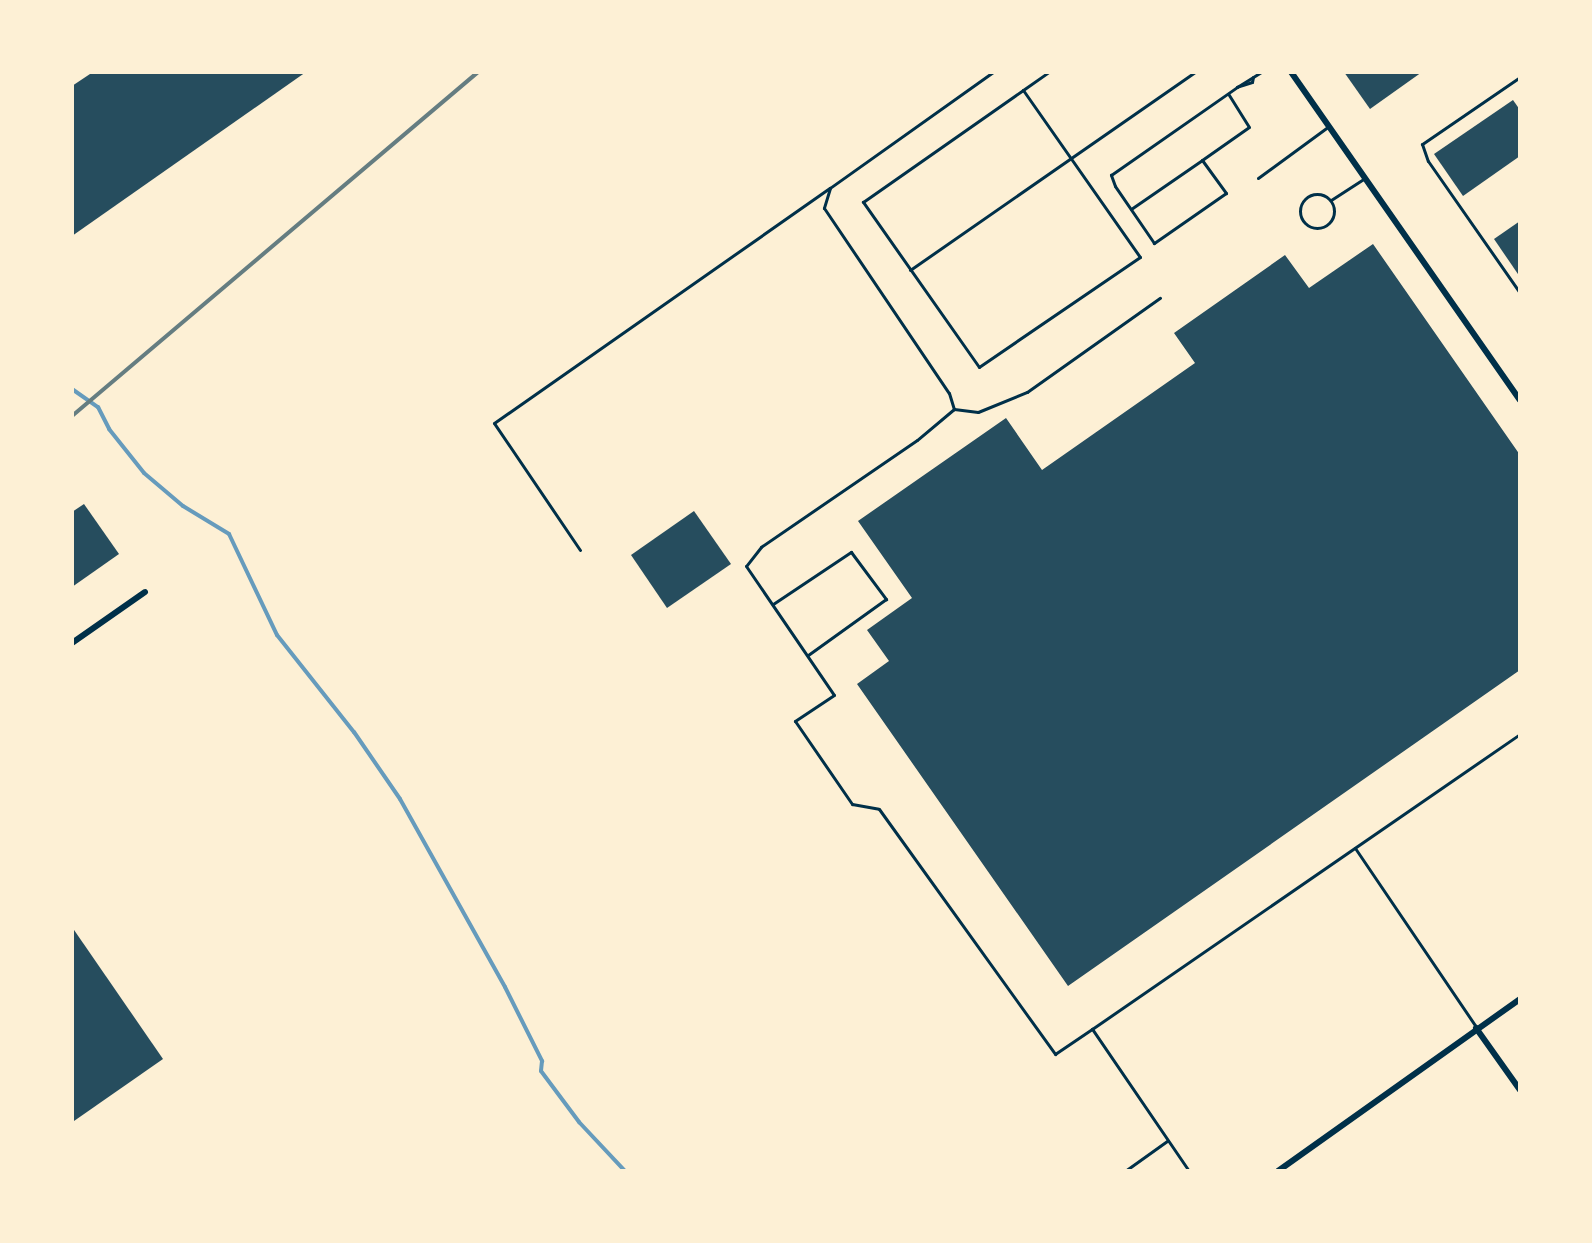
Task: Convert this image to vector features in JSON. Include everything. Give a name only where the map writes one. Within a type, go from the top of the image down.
[{"type":"street","points":[[1291,72],[1520,400]]},
{"type":"street","points":[[72,643],[145,592]]},
{"type":"street","points":[[1278,1171],[1520,999]]},
{"type":"street","points":[[1476,1028],[1520,1090]]},
{"type":"lane","points":[[580,550],[494,423],[993,72]]},
{"type":"lane","points":[[1023,90],[1140,257],[979,367],[863,202],[1023,90],[1049,72]]},
{"type":"lane","points":[[910,270],[1195,72]]},
{"type":"lane","points":[[1202,160],[1226,193],[1154,243],[1111,175],[1261,72]]},
{"type":"lane","points":[[1520,77],[1422,144],[1428,161],[1520,293]]},
{"type":"lane","points":[[1131,209],[1249,127],[1227,94]]},
{"type":"lane","points":[[1258,178],[1329,126]]},
{"type":"lane","points":[[1330,201],[1365,178]]},
{"type":"lane","points":[[830,188],[824,208],[949,393],[954,409]]},
{"type":"lane","points":[[1315,194],[1330,201],[1334,211],[1330,222],[1321,228],[1305,224],[1299,214],[1305,198],[1315,194]]},
{"type":"lane","points":[[1160,298],[1027,392],[978,412],[954,409],[917,440],[761,547],[746,566],[834,695],[795,721],[852,804],[879,809],[1055,1054],[1520,734]]},
{"type":"lane","points":[[773,605],[851,552],[886,599],[808,655]]},
{"type":"lane","points":[[1355,848],[1476,1028]]},
{"type":"lane","points":[[1092,1029],[1189,1171]]},
{"type":"lane","points":[[1125,1171],[1168,1140]]},
{"type":"building","points":[[93,72],[306,72],[72,236],[72,86]]},
{"type":"building","points":[[1344,72],[1422,72],[1370,109]]},
{"type":"building","points":[[1513,100],[1520,110],[1520,156],[1463,196],[1434,154]]},
{"type":"building","points":[[1520,221],[1520,277],[1494,239]]},
{"type":"building","points":[[1373,244],[1520,455],[1520,670],[1068,986],[857,684],[889,661],[867,630],[912,598],[858,521],[1006,418],[1042,470],[1195,363],[1174,333],[1285,255],[1309,288]]},
{"type":"building","points":[[84,504],[119,554],[72,587],[72,512]]},
{"type":"building","points":[[694,511],[731,564],[667,608],[631,555]]},
{"type":"building","points":[[72,927],[163,1059],[74,1121],[72,1118]]},
{"type":"waterway","points":[[72,389],[98,407],[109,429],[144,473],[183,506],[229,534],[277,635],[354,732],[400,799],[505,987],[542,1061],[541,1071],[579,1122],[625,1171]]},
{"type":"railway","points":[[72,416],[478,72]]}]
